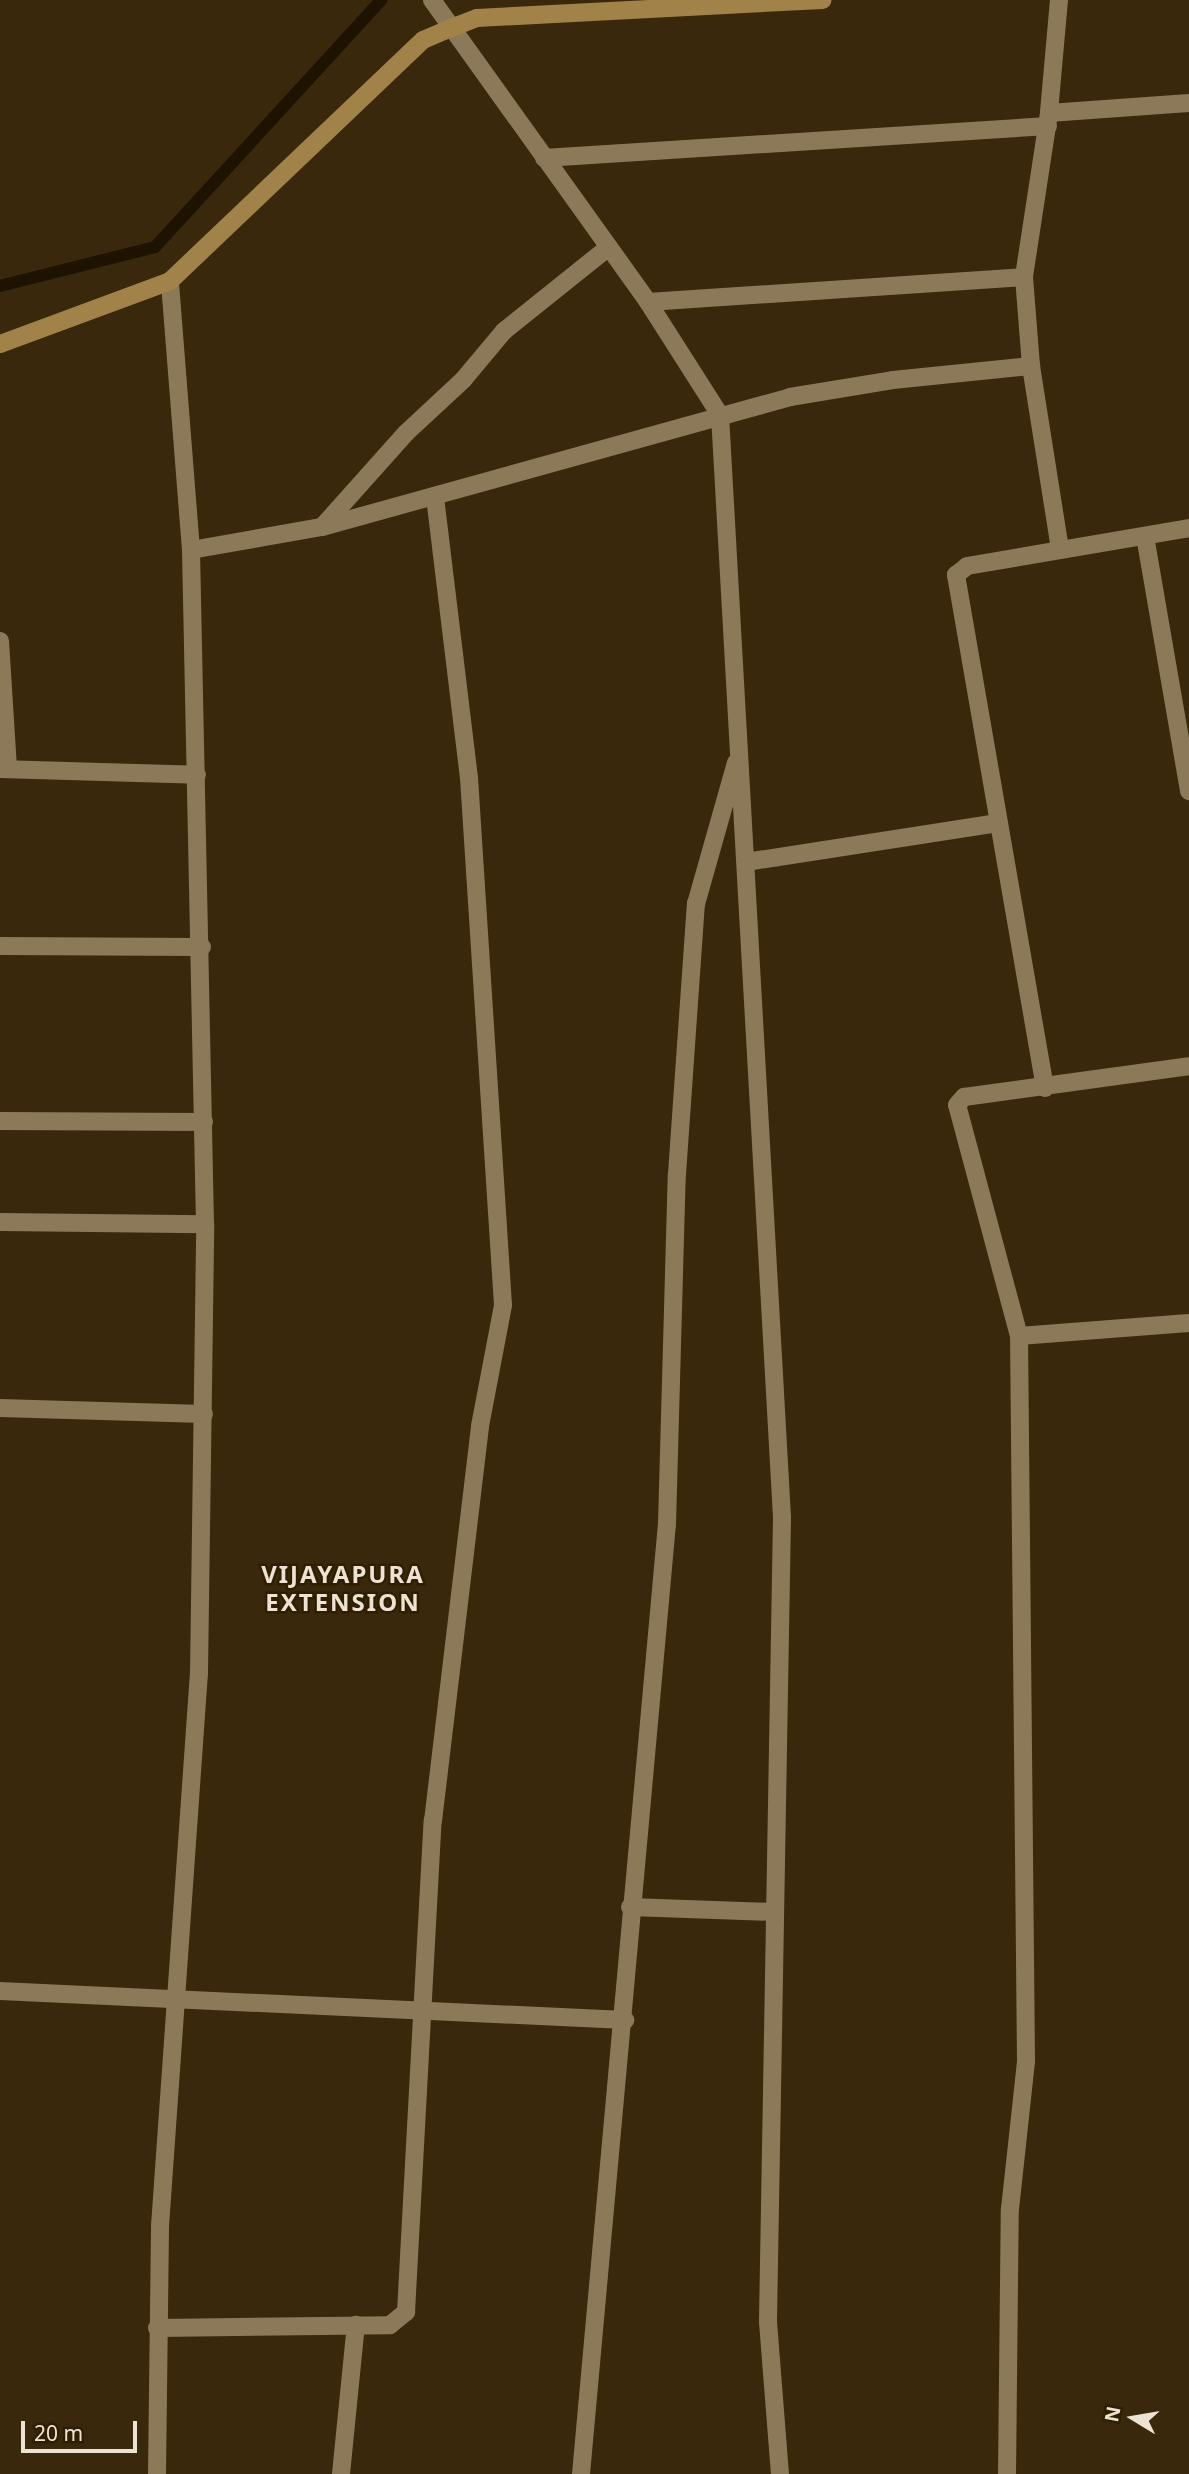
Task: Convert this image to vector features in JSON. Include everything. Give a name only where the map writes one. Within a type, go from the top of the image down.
[{"type":"street","points":[[432,0],[648,302],[720,415],[782,1518],[768,2322],[780,2474]]},
{"type":"street","points":[[0,344],[170,281],[423,40],[451,27],[477,18],[587,6],[823,0]]},
{"type":"street","points":[[1059,0],[1048,119],[1024,277],[1031,366],[1060,550]]},
{"type":"street","points":[[544,158],[1048,119],[1189,103]]},
{"type":"street","points":[[322,527],[406,433],[463,380],[504,331],[608,247]]},
{"type":"street","points":[[648,302],[1024,277]]},
{"type":"street","points":[[157,2474],[157,2328],[199,1673],[204,1414],[202,947],[191,550],[170,281]]},
{"type":"street","points":[[191,550],[322,527],[720,415],[841,388],[1031,366]]},
{"type":"street","points":[[157,2328],[390,2325],[406,2312],[433,1821],[480,1426],[503,1305],[470,778],[435,496]]},
{"type":"street","points":[[1045,1088],[956,575],[967,566],[1189,528]]},
{"type":"street","points":[[1145,536],[1189,791]]},
{"type":"street","points":[[0,641],[4,769],[197,775]]},
{"type":"street","points":[[581,2474],[625,2020],[630,1907],[667,1524],[677,1174],[696,904],[740,750]]},
{"type":"street","points":[[746,862],[998,822]]},
{"type":"street","points":[[0,946],[202,947]]},
{"type":"street","points":[[1007,2474],[1010,2209],[1026,2062],[1019,1336],[957,1105],[964,1097],[1045,1088],[1189,1066]]},
{"type":"street","points":[[0,1121],[204,1122]]},
{"type":"street","points":[[0,1222],[205,1224]]},
{"type":"street","points":[[1019,1336],[1189,1323]]},
{"type":"street","points":[[0,1408],[204,1414]]},
{"type":"street","points":[[630,1907],[775,1912]]},
{"type":"street","points":[[0,1991],[176,2003],[422,2008],[625,2020]]},
{"type":"street","points":[[341,2474],[356,2325]]},
{"type":"waterway","points":[[0,286],[155,247],[381,0]]},
{"type":"district","name":"VIJAYAPURA EXTENSION","points":[[343,1588]]}]
